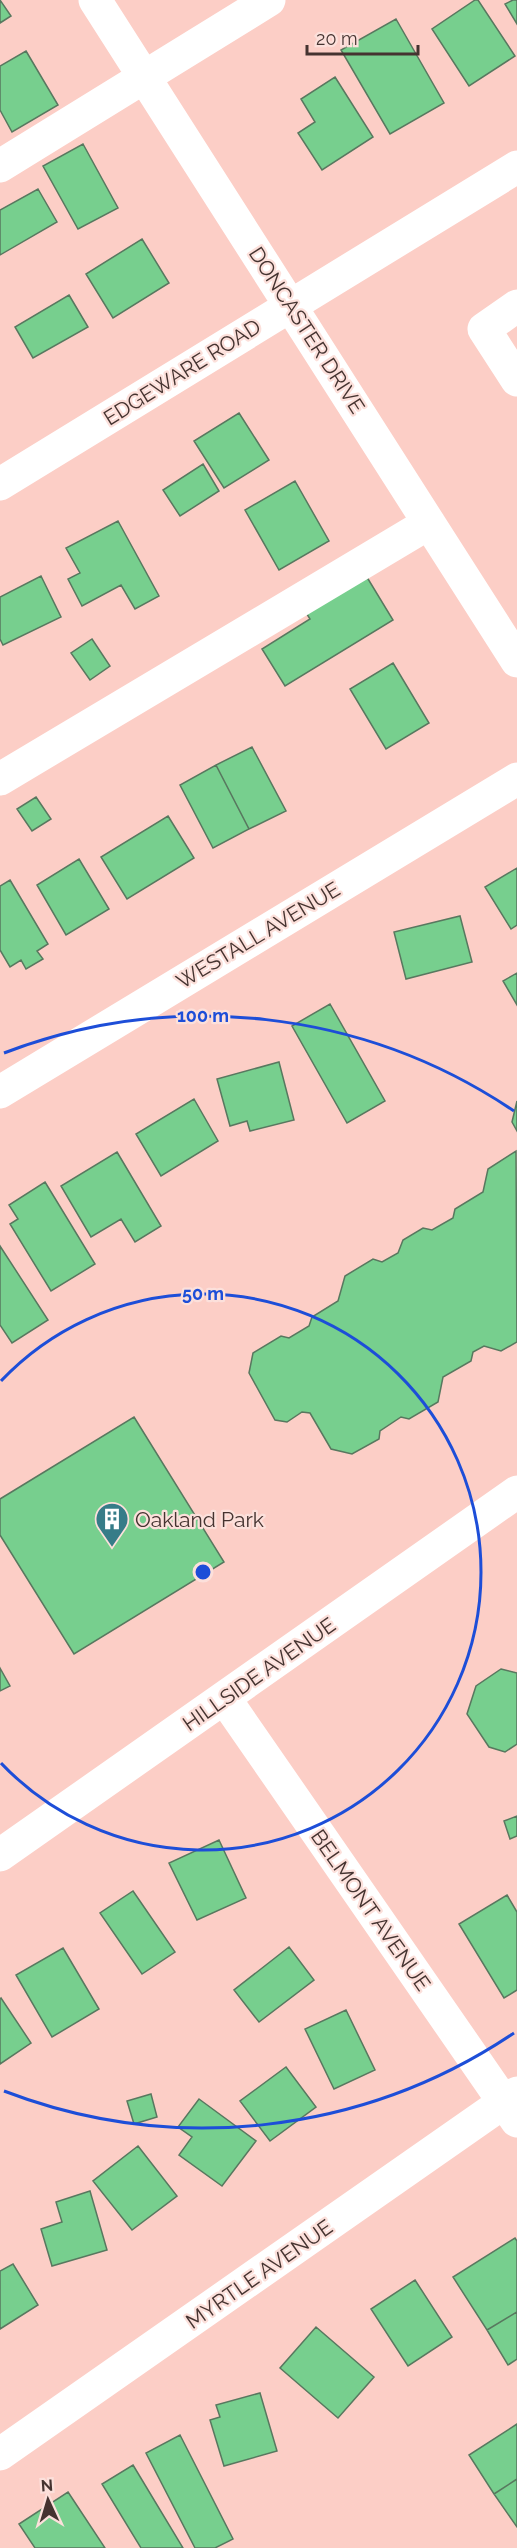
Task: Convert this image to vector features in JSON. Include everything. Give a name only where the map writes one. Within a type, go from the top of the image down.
[{"type":"street","name":"DONCASTER DRIVE","points":[[95,0],[517,662]]},
{"type":"street","points":[[0,166],[269,0]]},
{"type":"street","name":"EDGEWARE ROAD","points":[[0,484],[517,167]]},
{"type":"street","points":[[517,306],[484,329],[517,380]]},
{"type":"street","points":[[0,779],[429,523]]},
{"type":"street","name":"WESTALL AVENUE","points":[[0,1092],[517,779]]},
{"type":"street","name":"HILLSIDE AVENUE","points":[[0,1855],[517,1492]]},
{"type":"street","name":"BELMONT AVENUE","points":[[225,1699],[513,2106]]},
{"type":"street","name":"MYRTLE AVENUE","points":[[0,2454],[513,2106]]},
{"type":"building","points":[[0,0],[11,16],[0,23]]},
{"type":"building","points":[[478,0],[515,56],[469,86],[432,29]]},
{"type":"building","points":[[517,0],[517,24],[505,4]]},
{"type":"building","points":[[396,19],[444,103],[390,134],[341,50]]},
{"type":"building","points":[[26,51],[58,105],[12,132],[0,110],[0,66]]},
{"type":"building","points":[[335,77],[373,137],[322,170],[298,133],[315,122],[301,99]]},
{"type":"building","points":[[83,144],[118,208],[78,229],[43,166]]},
{"type":"building","points":[[38,189],[57,222],[0,255],[0,210]]},
{"type":"building","points":[[142,239],[169,283],[113,318],[86,274]]},
{"type":"building","points":[[69,295],[88,327],[33,358],[15,327]]},
{"type":"building","points":[[239,413],[269,460],[224,488],[194,441]]},
{"type":"building","points":[[203,464],[219,491],[180,516],[163,490]]},
{"type":"building","points":[[295,481],[329,541],[279,570],[245,510]]},
{"type":"building","points":[[118,521],[159,596],[135,609],[121,585],[82,606],[68,579],[80,573],[66,548]]},
{"type":"building","points":[[362,569],[393,620],[285,686],[262,649],[310,619],[302,606]]},
{"type":"building","points":[[41,576],[61,617],[3,645],[0,639],[0,597]]},
{"type":"building","points":[[92,639],[110,666],[90,680],[71,653]]},
{"type":"building","points":[[393,663],[429,723],[386,749],[350,689]]},
{"type":"building","points":[[252,747],[286,811],[249,829],[216,765]]},
{"type":"building","points":[[216,765],[249,829],[213,848],[180,785]]},
{"type":"building","points":[[36,797],[51,819],[32,831],[17,809]]},
{"type":"building","points":[[168,816],[194,858],[127,899],[101,857]]},
{"type":"building","points":[[79,859],[109,909],[66,935],[37,885]]},
{"type":"building","points":[[517,868],[517,925],[511,929],[485,887]]},
{"type":"building","points":[[10,880],[48,944],[37,951],[43,959],[26,969],[21,960],[10,967],[0,950],[0,886]]},
{"type":"building","points":[[460,916],[472,962],[406,979],[394,932]]},
{"type":"building","points":[[517,973],[517,1005],[503,981]]},
{"type":"building","points":[[330,1004],[385,1101],[347,1123],[292,1026]]},
{"type":"building","points":[[279,1062],[294,1120],[250,1131],[247,1121],[230,1126],[217,1079]]},
{"type":"building","points":[[194,1099],[218,1141],[161,1176],[136,1134]]},
{"type":"building","points":[[517,1101],[517,1131],[512,1122]]},
{"type":"building","points":[[516,1151],[517,1342],[501,1351],[484,1346],[473,1352],[471,1361],[443,1377],[438,1402],[409,1419],[401,1417],[380,1431],[379,1439],[352,1454],[331,1449],[310,1413],[302,1412],[287,1422],[275,1420],[249,1373],[253,1353],[281,1336],[289,1338],[309,1326],[312,1317],[338,1301],[345,1276],[373,1259],[382,1262],[398,1253],[403,1240],[423,1228],[432,1230],[453,1218],[455,1209],[483,1192],[488,1169]]},
{"type":"building","points":[[117,1152],[161,1226],[135,1242],[121,1219],[91,1237],[61,1186]]},
{"type":"building","points":[[45,1182],[95,1264],[51,1291],[10,1224],[18,1219],[9,1205]]},
{"type":"building","points":[[0,1246],[48,1320],[12,1343],[0,1325]]},
{"type":"building","name":"Oakland Park","points":[[134,1417],[224,1562],[74,1654],[0,1535],[0,1499]]},
{"type":"building","points":[[0,1668],[10,1686],[0,1691]]},
{"type":"building","points":[[501,1669],[517,1673],[517,1744],[505,1752],[489,1747],[467,1714],[476,1686]]},
{"type":"building","points":[[517,1816],[517,1836],[510,1839],[504,1821]]},
{"type":"building","points":[[219,1840],[246,1898],[197,1920],[169,1863]]},
{"type":"building","points":[[133,1891],[175,1952],[142,1974],[100,1913]]},
{"type":"building","points":[[507,1895],[517,1912],[517,1990],[504,1998],[459,1924]]},
{"type":"building","points":[[289,1947],[314,1980],[259,2022],[234,1990]]},
{"type":"building","points":[[63,1948],[99,2009],[52,2037],[16,1975]]},
{"type":"building","points":[[0,1999],[31,2043],[0,2064]]},
{"type":"building","points":[[346,2010],[375,2070],[334,2089],[305,2029]]},
{"type":"building","points":[[286,2067],[316,2107],[270,2141],[240,2101]]},
{"type":"building","points":[[151,2094],[157,2117],[134,2124],[127,2101]]},
{"type":"building","points":[[199,2099],[256,2141],[222,2186],[179,2155],[192,2137],[178,2127]]},
{"type":"building","points":[[138,2146],[177,2196],[132,2230],[93,2181]]},
{"type":"building","points":[[90,2191],[107,2250],[52,2266],[41,2229],[62,2222],[56,2202]]},
{"type":"building","points":[[515,2238],[517,2241],[517,2312],[487,2330],[453,2277]]},
{"type":"building","points":[[13,2264],[38,2305],[0,2329],[0,2271]]},
{"type":"building","points":[[415,2280],[452,2337],[408,2366],[371,2309]]},
{"type":"building","points":[[517,2312],[517,2359],[508,2365],[487,2330]]},
{"type":"building","points":[[316,2327],[374,2377],[338,2418],[280,2368]]},
{"type":"building","points":[[260,2393],[277,2451],[224,2466],[210,2420],[220,2417],[216,2405]]},
{"type":"building","points":[[517,2424],[517,2479],[494,2494],[469,2455]]},
{"type":"building","points":[[180,2435],[233,2539],[215,2548],[195,2548],[146,2453]]},
{"type":"building","points":[[133,2465],[183,2548],[141,2548],[102,2484]]},
{"type":"building","points":[[517,2479],[517,2527],[494,2494]]},
{"type":"building","points":[[68,2492],[105,2548],[35,2548],[19,2524]]},
{"type":"place","name":"Oakland Park","points":[[112,1548]]}]
